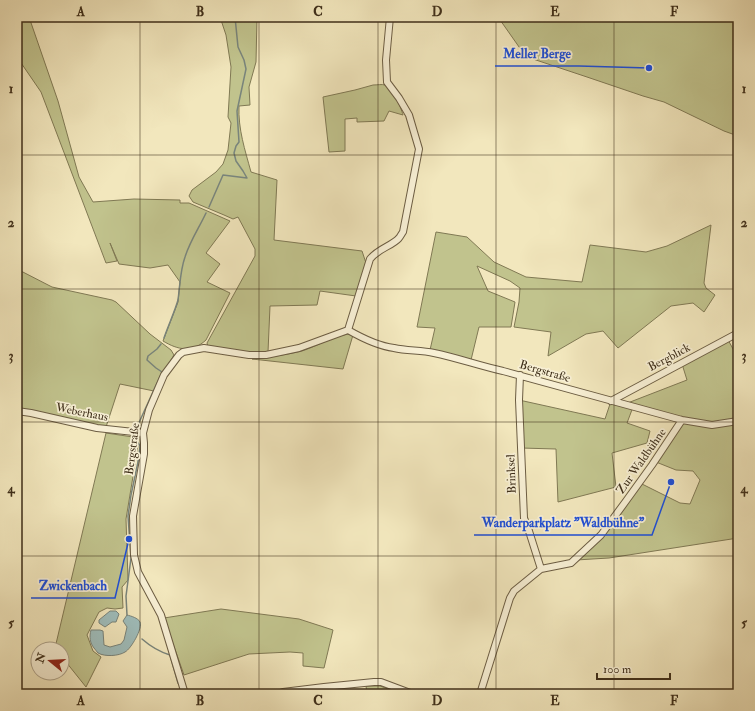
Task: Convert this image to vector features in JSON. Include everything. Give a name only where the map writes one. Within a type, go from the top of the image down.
[{"type":"street","points":[[348,330],[370,259],[379,250],[400,238],[403,232],[419,149],[409,115],[387,82],[386,60],[390,17]]},
{"type":"street","name":"Bergstraße","points":[[185,694],[161,615],[138,572],[134,555],[133,516],[144,454],[143,433],[149,410],[164,375],[179,355],[184,352],[204,348],[249,355],[266,355],[299,348],[348,330],[383,346],[432,352],[461,359],[682,420],[712,425],[738,421]]},
{"type":"street","name":"Bergblick","points":[[611,401],[738,333]]},
{"type":"street","name":"Brinksel","points":[[520,375],[519,400],[524,518],[541,569]]},
{"type":"street","name":"Weberhaus","points":[[17,412],[31,413],[97,428],[143,433]]},
{"type":"street","name":"Zur Waldbühne","points":[[480,694],[510,598],[514,591],[541,569],[571,563],[600,535],[626,501],[682,420]]},
{"type":"street","points":[[276,694],[374,682],[381,682],[413,694]]},
{"type":"green space","points":[[17,17],[29,17],[58,101],[79,177],[93,202],[134,199],[180,200],[180,203],[189,203],[230,221],[206,253],[220,264],[207,282],[230,293],[206,340],[201,344],[185,349],[163,341],[178,302],[180,282],[168,265],[150,268],[119,264],[110,243],[117,261],[106,263],[41,92],[17,57]]},
{"type":"green space","points":[[220,17],[257,17],[256,62],[249,87],[250,105],[239,106],[239,115],[242,139],[251,172],[277,180],[274,240],[362,251],[366,263],[356,296],[320,291],[317,305],[270,306],[268,352],[249,353],[208,347],[207,343],[255,256],[255,249],[238,217],[233,219],[193,202],[189,196],[192,190],[216,172],[223,164],[228,150],[231,123],[228,117],[231,67],[226,35]]},
{"type":"green space","points":[[498,17],[738,17],[738,136],[724,131],[664,102],[533,59],[524,54]]},
{"type":"green space","points":[[373,85],[384,85],[391,90],[403,115],[389,111],[384,121],[357,122],[357,118],[345,119],[345,151],[329,152],[323,97]]},
{"type":"green space","points":[[711,225],[704,283],[706,288],[715,295],[704,312],[693,303],[671,306],[618,348],[603,331],[586,334],[548,356],[551,332],[514,327],[520,288],[510,281],[477,266],[488,291],[515,302],[511,327],[479,327],[471,360],[430,350],[435,328],[417,327],[436,232],[467,237],[494,262],[526,277],[582,282],[590,245],[646,252],[667,246]]},
{"type":"green space","points":[[17,269],[52,287],[116,302],[150,334],[171,350],[174,355],[163,372],[154,391],[120,384],[106,427],[17,409]]},
{"type":"green space","points":[[348,334],[353,335],[343,369],[252,359],[302,351],[336,337]]},
{"type":"green space","points":[[727,338],[738,358],[738,538],[609,558],[576,560],[642,484],[680,503],[690,504],[700,480],[693,471],[676,470],[656,462],[684,423],[633,407],[627,423],[650,431],[647,443],[612,453],[616,487],[558,502],[556,449],[521,448],[519,400],[605,419],[611,401],[625,404],[687,380],[682,364]]},
{"type":"green space","points":[[106,433],[133,437],[138,446],[126,519],[128,580],[122,587],[123,608],[107,608],[99,612],[87,635],[93,651],[101,657],[86,687],[70,667],[70,641],[57,641]]},
{"type":"green space","points":[[221,609],[299,619],[333,630],[324,668],[303,666],[303,653],[290,652],[249,654],[184,675],[164,618]]},
{"type":"green space","points":[[366,686],[380,686],[402,694],[367,694]]},
{"type":"water","points":[[110,611],[116,611],[119,614],[116,622],[112,622],[105,627],[99,623],[99,620]]},
{"type":"water","points":[[127,615],[138,619],[140,622],[140,629],[130,647],[125,652],[116,655],[104,655],[98,653],[91,642],[91,630],[103,631],[104,645],[110,647],[121,644],[124,640],[127,627],[123,621]]},
{"type":"waterway","points":[[209,207],[223,175],[247,178],[236,161],[234,153],[239,142],[237,111],[246,69],[238,47],[235,17]]},
{"type":"waterway","points":[[164,338],[178,300],[183,262],[192,240],[206,213]]},
{"type":"waterway","points":[[137,427],[162,372],[147,360],[148,356],[161,344]]},
{"type":"waterway","points":[[127,615],[126,596],[131,558],[128,516],[140,446],[135,438]]},
{"type":"waterway","points":[[142,639],[148,644],[170,655],[178,683]]},
{"type":"place","name":"Meller Berge","points":[[649,68]]},
{"type":"place","name":"Wanderparkplatz \"Waldbühne\"","points":[[671,482]]},
{"type":"place","name":"Zwickenbach","points":[[129,539]]}]
